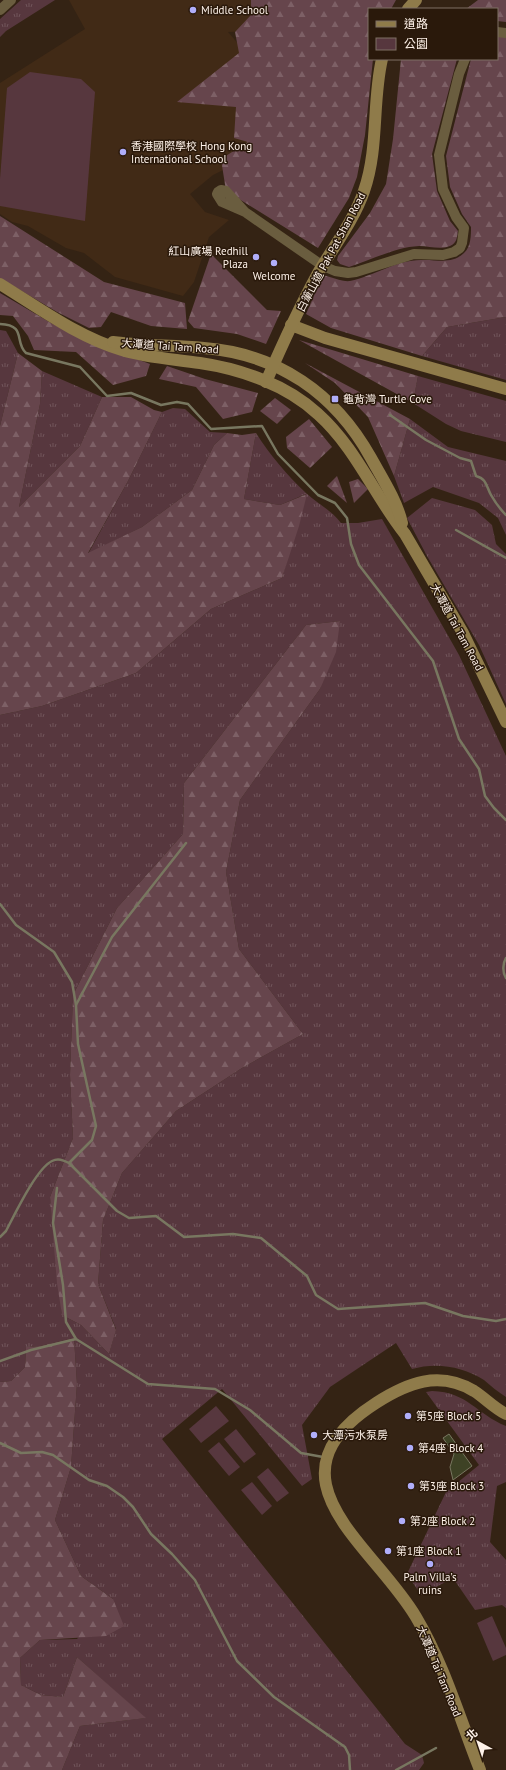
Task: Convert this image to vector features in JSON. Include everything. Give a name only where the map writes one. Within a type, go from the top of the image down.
[{"type":"main road","points":[[409,8],[416,0]]},
{"type":"main road","name":"白筆山道 Pak Pat Shan Road","points":[[266,382],[291,326],[325,261],[361,200],[372,162],[377,92],[382,60]]},
{"type":"main road","name":"大潭道 Tai Tam Road","points":[[0,284],[84,335],[107,345],[134,354],[212,365],[266,382],[306,404],[332,427],[360,463],[394,520],[405,534],[463,633],[506,722]]},
{"type":"main road","name":"白筆山道 Pak Pat Shan Road","points":[[291,326],[325,338],[506,389]]},
{"type":"main road","name":"大潭道 Tai Tam Road","points":[[84,335],[126,343],[221,350],[257,359],[273,365],[296,377],[333,405],[348,421],[361,440],[386,484],[401,518],[405,534]]},
{"type":"main road","name":"大潭道 Tai Tam Road","points":[[480,1770],[439,1665],[422,1628],[393,1584],[348,1531],[337,1514],[327,1492],[325,1471],[332,1446],[347,1425],[365,1410],[407,1385],[432,1380],[460,1385],[474,1391],[506,1414]]},
{"type":"street","points":[[0,10],[11,0]]},
{"type":"street","points":[[245,212],[325,261],[335,271],[348,273],[402,256],[420,254],[449,254],[460,248],[464,239],[464,228],[456,217],[444,189],[439,155],[459,74],[465,60]]},
{"type":"shaded area","name":"香港國際學校 Hong Kong International School","points":[[69,0],[255,0],[256,31],[228,32],[253,61],[253,144],[241,161],[213,175],[190,194],[205,212],[229,220],[209,237],[194,282],[183,296],[115,277],[84,253],[66,248],[28,226],[12,222],[0,214],[0,83],[85,29]]},
{"type":"shaded area","points":[[449,1434],[472,1466],[453,1480],[450,1467],[454,1454],[443,1438]]},
{"type":"green space","points":[[21,0],[55,0],[6,31],[0,37],[0,19]]},
{"type":"green space","points":[[251,0],[396,0],[392,8],[368,8],[368,60],[373,60],[365,135],[357,177],[349,198],[318,248],[226,191],[221,159],[248,142],[234,138],[236,107],[177,102],[239,53],[235,32],[251,15]]},
{"type":"green space","points":[[478,0],[506,0],[506,22],[498,21],[498,8],[467,8]]},
{"type":"green space","points":[[498,34],[506,36],[506,317],[447,327],[422,356],[331,328],[306,314],[323,275],[350,281],[368,276],[394,265],[421,260],[444,261],[459,257],[464,253],[468,248],[470,241],[471,227],[462,214],[450,187],[446,156],[471,60],[498,60]]},
{"type":"green space","points":[[401,60],[457,60],[432,154],[437,191],[450,221],[458,231],[455,242],[450,246],[439,248],[419,246],[401,249],[349,267],[340,264],[337,260],[338,256],[370,213],[386,184],[393,139]]},
{"type":"green space","points":[[30,72],[81,79],[95,92],[85,221],[0,206],[0,179],[7,88]]},
{"type":"green space","points":[[0,216],[104,282],[185,303],[187,329],[151,326],[111,312],[101,327],[89,328],[57,312],[0,278]]},
{"type":"green space","points":[[211,254],[267,310],[281,311],[266,344],[237,334],[194,328],[188,321]]},
{"type":"green space","points":[[0,293],[51,323],[83,339],[150,364],[146,376],[113,385],[76,352],[34,350],[28,336],[13,316],[0,315]]},
{"type":"green space","points":[[506,317],[506,380],[422,356],[447,327]]},
{"type":"green space","points":[[0,330],[6,331],[18,353],[0,426]]},
{"type":"green space","points":[[299,340],[418,376],[413,403]]},
{"type":"green space","points":[[18,353],[42,371],[40,404],[19,507],[80,446],[102,397],[131,397],[154,410],[162,412],[128,481],[88,553],[142,527],[192,490],[214,445],[227,433],[242,435],[256,433],[244,499],[280,505],[307,494],[299,526],[282,578],[211,609],[136,673],[42,706],[0,715],[0,426]]},
{"type":"green space","points":[[305,363],[410,419],[394,476],[368,417],[335,383]]},
{"type":"green space","points":[[167,366],[205,379],[258,393],[252,412],[223,419],[196,387],[159,379]]},
{"type":"green space","points":[[42,371],[102,397],[80,446],[19,507],[40,404]]},
{"type":"green space","points":[[418,376],[506,401],[506,442],[461,431],[446,424],[413,403]]},
{"type":"green space","points":[[275,398],[291,410],[277,424],[260,411]]},
{"type":"green space","points":[[173,408],[185,409],[210,432],[227,433],[214,445],[192,490],[142,527],[88,554],[128,481],[162,412]]},
{"type":"green space","points":[[309,419],[332,447],[310,468],[287,448],[286,437]]},
{"type":"green space","points":[[410,419],[448,447],[506,461],[506,535],[498,518],[479,503],[433,487],[404,503],[394,476]]},
{"type":"green space","points":[[256,433],[273,457],[292,479],[306,493],[333,514],[341,523],[358,523],[382,519],[459,655],[506,756],[506,1397],[484,1380],[467,1371],[439,1366],[412,1369],[396,1343],[330,1387],[302,1425],[312,1479],[302,1486],[222,1389],[162,1439],[405,1744],[422,1755],[424,1763],[419,1770],[62,1770],[80,1726],[145,1718],[77,1657],[63,1697],[41,1695],[21,1685],[20,1658],[40,1640],[77,1639],[113,1599],[81,1576],[55,1520],[71,1467],[77,1384],[74,1338],[40,1346],[26,1347],[25,1367],[11,1381],[0,1382],[0,715],[42,706],[136,673],[211,609],[282,578],[306,494],[280,505],[244,499]],"holes":[[[340,621],[320,689],[240,800],[226,872],[239,949],[303,1034],[242,1068],[176,1111],[122,1173],[103,1220],[98,1284],[116,1329],[109,1354],[81,1325],[62,1315],[50,1197],[73,1138],[70,1075],[73,995],[117,908],[183,834],[184,783],[306,625]]]},
{"type":"green space","points":[[337,476],[347,503],[327,486]]},
{"type":"green space","points":[[358,479],[368,489],[354,503],[349,482]]},
{"type":"green space","points":[[432,498],[475,510],[492,525],[496,544],[506,554],[506,704],[479,645],[427,556],[407,518]]},
{"type":"green space","points":[[340,621],[336,652],[320,689],[240,800],[226,872],[239,949],[303,1034],[242,1068],[176,1111],[122,1173],[103,1220],[98,1284],[116,1330],[109,1354],[81,1325],[62,1315],[57,1283],[50,1197],[73,1138],[70,1075],[73,995],[117,908],[183,834],[184,783],[306,625]]},
{"type":"green space","points":[[74,1338],[77,1384],[71,1467],[55,1520],[81,1576],[113,1599],[124,1626],[106,1636],[40,1640],[20,1658],[21,1685],[41,1695],[63,1697],[77,1657],[146,1718],[80,1726],[62,1770],[0,1770],[0,1382],[11,1381],[25,1367],[26,1347],[40,1346]]},
{"type":"green space","points":[[432,1391],[455,1395],[471,1404],[487,1416],[506,1426],[506,1482],[497,1486],[490,1542],[506,1560],[506,1608],[502,1605],[475,1610],[453,1578],[421,1595],[407,1574],[446,1492],[479,1465],[426,1392]]},
{"type":"green space","points":[[216,1406],[229,1421],[201,1443],[189,1429]]},
{"type":"green space","points":[[236,1429],[256,1454],[244,1463],[224,1439]]},
{"type":"green space","points":[[219,1442],[240,1467],[229,1476],[208,1451]]},
{"type":"green space","points":[[268,1468],[289,1493],[277,1502],[257,1477]]},
{"type":"green space","points":[[252,1482],[272,1506],[262,1515],[241,1490]]},
{"type":"green space","points":[[492,1616],[506,1648],[506,1655],[493,1661],[477,1623]]},
{"type":"waterway","points":[[0,324],[14,327],[26,353],[80,367],[107,396],[131,393],[161,405],[177,402],[188,404],[211,429],[262,426],[278,454],[318,495],[335,503],[347,518],[351,544],[359,565],[433,661],[459,739],[479,769],[485,796],[506,820]]},
{"type":"waterway","points":[[390,415],[426,440],[460,458],[471,461],[476,476],[480,477],[486,483],[494,500],[506,515]]},
{"type":"waterway","points":[[456,530],[506,558]]},
{"type":"waterway","points":[[69,1163],[92,1140],[96,1126],[78,1044],[76,1005],[112,937],[186,843]]},
{"type":"waterway","points":[[0,904],[16,925],[54,952],[72,982],[76,1005]]},
{"type":"waterway","points":[[506,958],[503,968],[506,978]]},
{"type":"waterway","points":[[0,1237],[6,1231],[26,1193],[39,1173],[52,1161],[60,1160],[69,1163],[117,1211],[129,1218],[156,1216],[184,1237],[233,1234],[261,1238],[307,1276],[316,1295],[338,1309],[425,1303],[463,1316],[496,1321],[506,1319]]},
{"type":"waterway","points":[[57,1188],[53,1223],[63,1285],[66,1322],[76,1339]]},
{"type":"waterway","points":[[0,1361],[31,1350],[76,1339],[148,1384],[215,1389],[250,1410],[301,1453],[323,1457]]},
{"type":"waterway","points":[[0,1443],[21,1453],[42,1452],[53,1455],[89,1480],[107,1486],[123,1497],[133,1507],[151,1534],[172,1554],[195,1580],[237,1661],[274,1697],[345,1747],[349,1755],[350,1770]]},
{"type":"waterway","points":[[396,1770],[436,1748]]},
{"type":"place","name":"Middle School","points":[[193,10]]},
{"type":"place","name":"香港國際學校 Hong Kong International School","points":[[123,152]]},
{"type":"place","name":"紅山廣場 Redhill Plaza","points":[[256,257]]},
{"type":"place","name":"Welcome","points":[[274,263]]},
{"type":"place","name":"龜背灣 Turtle Cove","points":[[335,399]]},
{"type":"place","name":"第5座 Block 5","points":[[408,1416]]},
{"type":"place","name":"大潭污水泵房","points":[[314,1435]]},
{"type":"place","name":"第4座 Block 4","points":[[410,1448]]},
{"type":"place","name":"第3座 Block 3","points":[[411,1486]]},
{"type":"place","name":"第2座 Block 2","points":[[402,1521]]},
{"type":"place","name":"第1座 Block 1","points":[[388,1551]]},
{"type":"place","name":"Palm Villa’s ruins","points":[[430,1564]]}]
